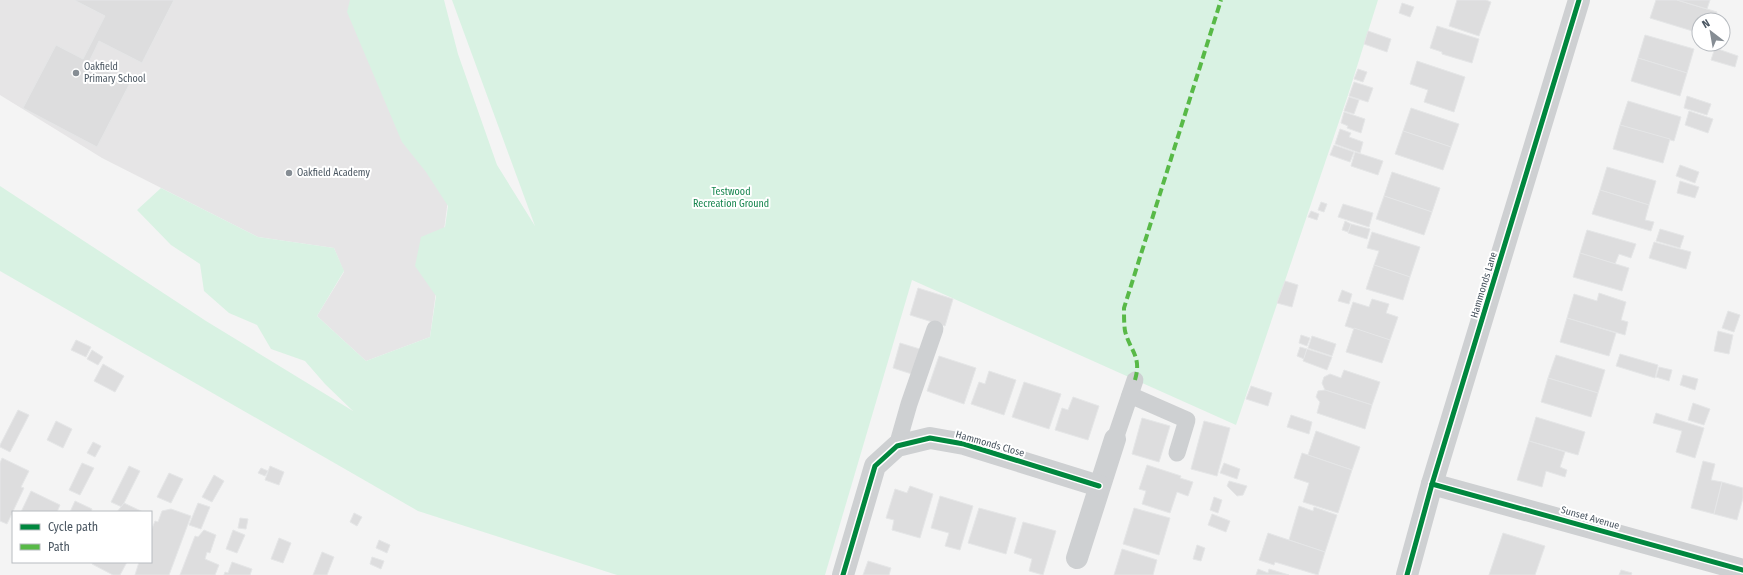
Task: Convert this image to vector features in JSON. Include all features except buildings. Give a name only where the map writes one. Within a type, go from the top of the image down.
[{"type":"street","name":"Hammonds Lane","points":[[1407,575],[1432,484],[1579,0]]},
{"type":"street","name":"Hammonds Close","points":[[843,575],[875,466],[897,446],[930,438],[964,444],[1099,486]]},
{"type":"street","points":[[1077,558],[1115,439]]},
{"type":"street","name":"Sunset Avenue","points":[[1432,484],[1743,570]]},
{"type":"lane","points":[[897,446],[909,404],[935,329]]},
{"type":"lane","points":[[1115,439],[1133,387],[1187,420],[1177,453]]},
{"type":"shaded area","name":"Oakfield Academy","points":[[0,0],[412,0],[449,192],[430,337],[366,361],[317,316],[344,272],[334,248],[258,237],[102,158],[0,95]]},
{"type":"green space","name":"Testwood Recreation Ground","points":[[350,0],[444,0],[458,54],[497,165],[535,226],[452,0],[1378,0],[1348,95],[1236,425],[912,280],[825,575],[617,575],[418,511],[0,271],[0,186],[206,321],[353,411],[325,384],[305,361],[271,349],[257,325],[229,313],[204,291],[200,264],[171,245],[137,210],[161,188],[258,237],[334,248],[344,271],[317,316],[366,361],[430,337],[436,296],[415,266],[421,237],[445,227],[448,206],[426,172],[402,142],[347,12]]},
{"type":"marked path","points":[[1135,380],[1137,365],[1125,331],[1124,308],[1221,0]]},
{"type":"cycle path","points":[[1407,575],[1432,484],[1579,0]]},
{"type":"cycle path","points":[[843,575],[875,466],[897,446],[930,438],[964,444],[1099,486]]},
{"type":"cycle path","points":[[1432,484],[1743,570]]},
{"type":"place","name":"Oakfield Primary School","points":[[76,73]]},
{"type":"place","name":"Oakfield Academy","points":[[289,173]]}]
